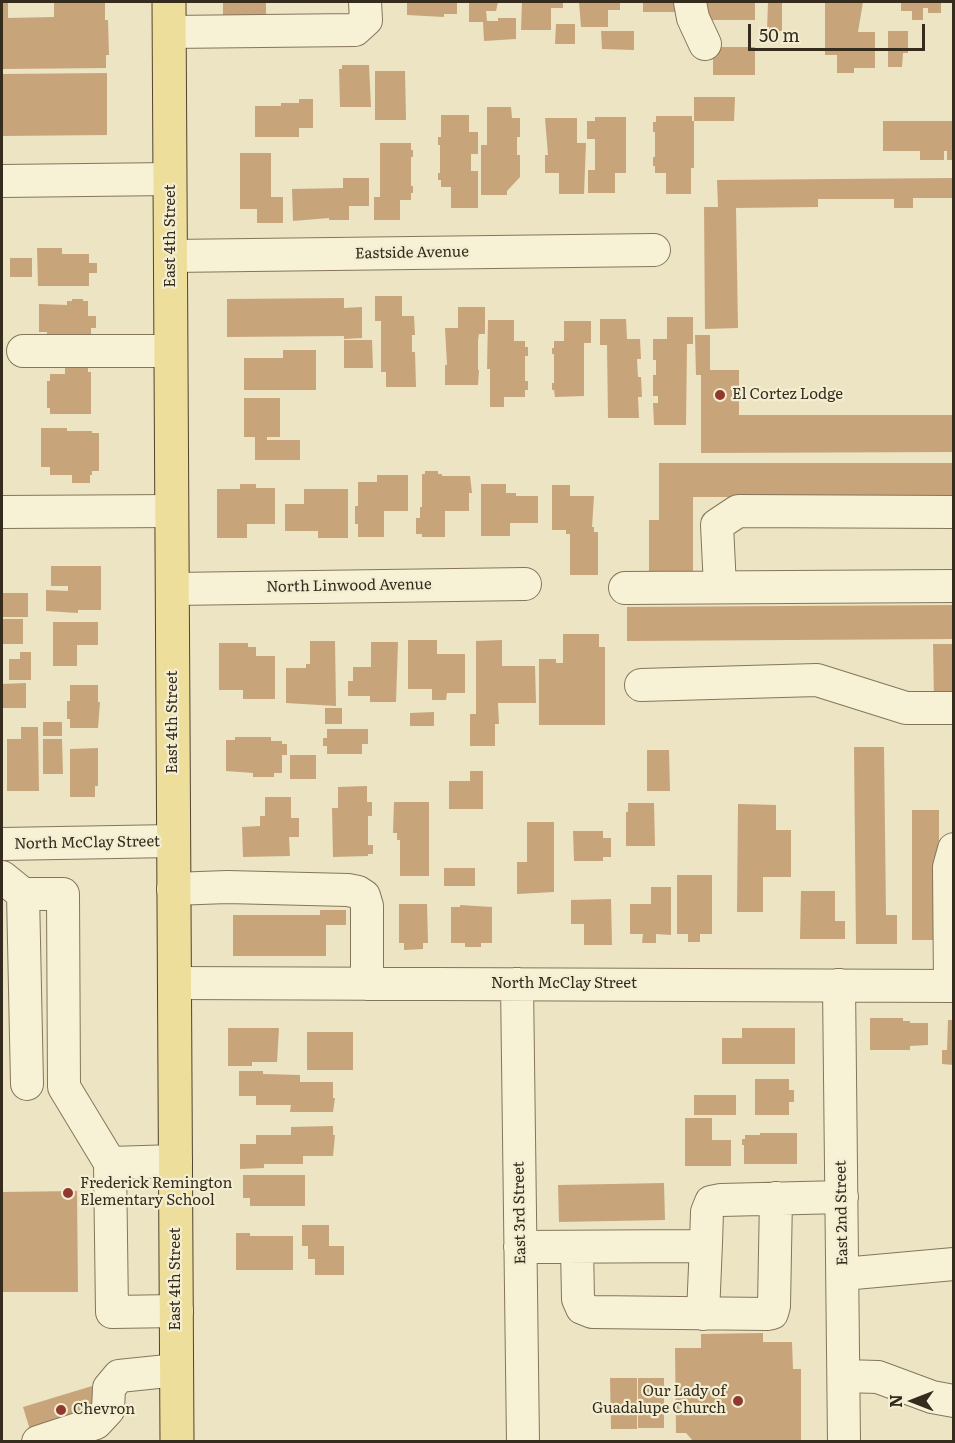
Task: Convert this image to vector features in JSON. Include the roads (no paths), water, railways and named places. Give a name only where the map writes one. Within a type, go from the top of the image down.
[{"type":"main road","name":"East 4th Street","points":[[169,17],[177,1442]]},
{"type":"street","points":[[169,17],[355,30],[366,20],[365,2]]},
{"type":"street","points":[[690,2],[693,18],[705,44]]},
{"type":"street","points":[[2,181],[170,179]]},
{"type":"street","name":"Eastside Avenue","points":[[171,256],[654,250]]},
{"type":"street","points":[[23,351],[171,351]]},
{"type":"street","points":[[2,512],[172,510]]},
{"type":"street","points":[[720,587],[717,525],[738,511],[954,512]]},
{"type":"street","name":"North Linwood Avenue","points":[[173,589],[525,584]]},
{"type":"street","points":[[625,588],[954,586]]},
{"type":"street","points":[[641,685],[817,680],[906,708],[954,708]]},
{"type":"street","name":"North McClay Street","points":[[2,844],[173,841]]},
{"type":"street","points":[[952,986],[949,867],[954,849]]},
{"type":"street","points":[[64,1087],[14,1084],[12,886],[63,894],[64,1087],[110,1163],[112,1312],[177,1311]]},
{"type":"street","points":[[173,889],[321,889],[358,892],[364,896],[367,906],[367,984]]},
{"type":"street","name":"North McClay Street","points":[[175,983],[952,986]]},
{"type":"street","name":"East 3rd Street","points":[[517,984],[523,1442]]},
{"type":"street","name":"East 2nd Street","points":[[839,985],[844,1442]]},
{"type":"street","points":[[110,1163],[176,1161]]},
{"type":"street","points":[[703,1314],[707,1212],[711,1202],[842,1197]]},
{"type":"street","points":[[577,1247],[578,1299],[582,1308],[591,1312],[772,1313],[776,1198]]},
{"type":"street","points":[[520,1247],[686,1247],[706,1244]]},
{"type":"street","points":[[843,1274],[954,1264]]},
{"type":"street","points":[[38,1442],[69,1437],[96,1423],[108,1410],[109,1388],[119,1376],[177,1370]]},
{"type":"street","points":[[844,1376],[878,1377],[932,1397],[954,1401]]},
{"type":"place","name":"El Cortez Lodge","points":[[720,395]]},
{"type":"place","name":"Frederick Remington Elementary School","points":[[68,1193]]},
{"type":"place","name":"Our Lady of Guadalupe Church","points":[[738,1401]]},
{"type":"place","name":"Chevron","points":[[61,1410]]}]
